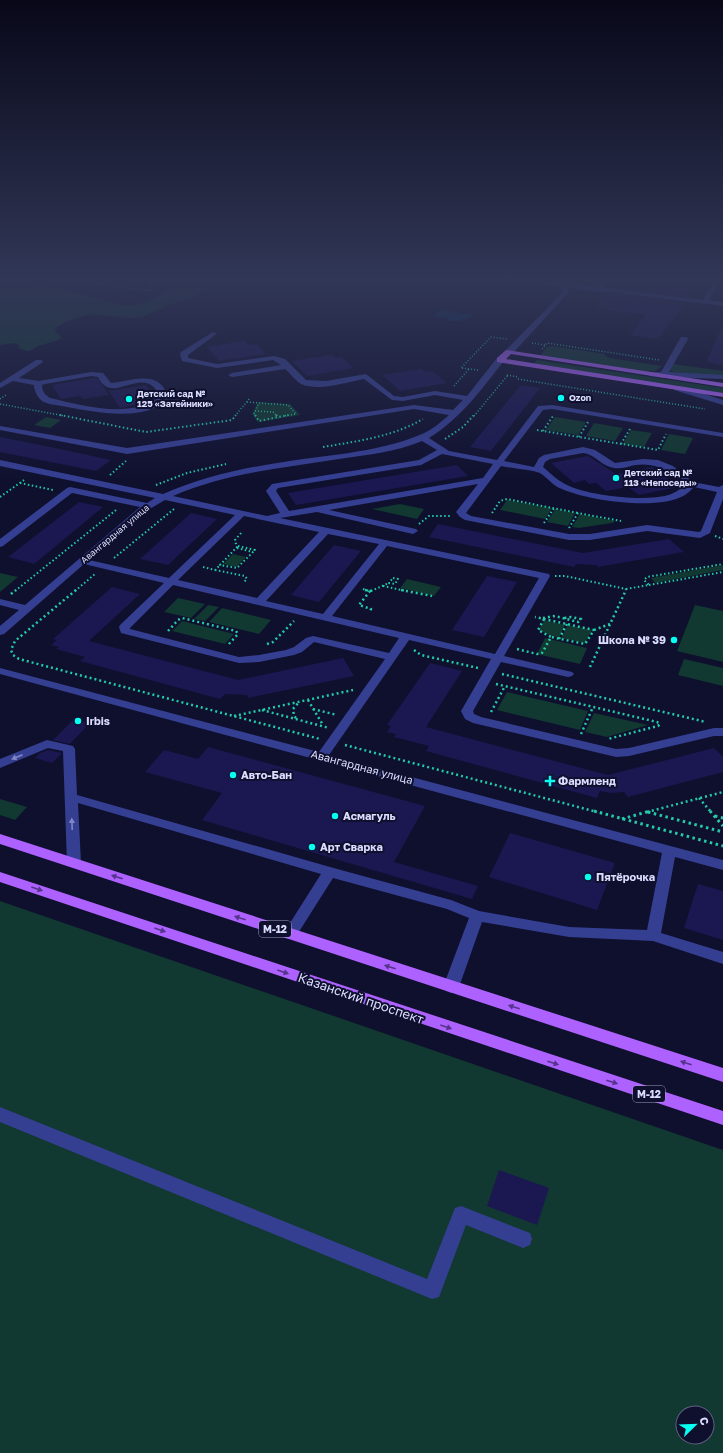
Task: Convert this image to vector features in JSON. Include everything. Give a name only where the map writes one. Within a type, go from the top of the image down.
[{"type":"main road","points":[[500,360],[509,352],[652,374]]},
{"type":"main road","points":[[500,360],[723,395]]},
{"type":"main road","points":[[664,375],[723,385]]},
{"type":"main road","name":"М-12","points":[[0,839],[451,987],[723,1074]]},
{"type":"main road","name":"Казанский проспект","points":[[0,876],[723,1118]]},
{"type":"street","points":[[194,347],[184,354],[185,360],[218,366],[274,358],[282,361],[303,382],[312,384],[366,376],[389,397],[398,399],[435,393],[469,399]]},
{"type":"street","points":[[509,352],[514,347]]},
{"type":"street","points":[[664,375],[680,347]]},
{"type":"street","name":"Авангардная улица","points":[[0,632],[148,506],[163,497],[202,481],[230,474],[382,449],[422,437],[433,432],[469,399],[500,360]]},
{"type":"street","points":[[0,386],[39,362]]},
{"type":"street","points":[[232,375],[287,366]]},
{"type":"street","points":[[12,379],[39,384],[98,374],[102,376],[107,384],[111,385],[141,381],[155,383],[164,397],[157,405],[111,412],[46,400],[38,387],[39,384]]},
{"type":"street","points":[[652,374],[723,377]]},
{"type":"street","points":[[676,388],[723,403]]},
{"type":"street","points":[[398,399],[404,409]]},
{"type":"street","points":[[0,428],[123,451],[420,407],[454,413]]},
{"type":"street","points":[[691,484],[685,492],[676,496],[635,502],[566,488],[556,483],[542,471],[538,465],[545,458],[586,450],[596,453],[609,464],[615,466],[643,461],[663,464],[691,484],[723,489],[705,533],[702,535],[692,535],[647,528],[590,537],[564,537],[468,518],[461,512],[538,409],[548,407],[723,435]]},
{"type":"street","points":[[422,437],[442,452],[542,471]]},
{"type":"street","points":[[286,514],[271,491],[276,486],[421,462],[442,452]]},
{"type":"street","points":[[0,463],[545,576],[469,707],[467,713],[472,718],[578,739],[606,752],[622,753],[714,732],[723,732]]},
{"type":"street","points":[[264,518],[486,480]]},
{"type":"street","points":[[0,544],[70,490],[148,506]]},
{"type":"street","points":[[314,509],[413,530]]},
{"type":"street","points":[[242,513],[124,627],[125,631],[240,660],[250,660],[294,651],[299,649],[308,640],[313,639],[391,657]]},
{"type":"street","points":[[259,602],[325,531]]},
{"type":"street","points":[[325,618],[386,543]]},
{"type":"street","points":[[82,561],[568,674]]},
{"type":"street","points":[[0,602],[28,609]]},
{"type":"street","points":[[322,757],[406,636]]},
{"type":"street","name":"Авангардная улица","points":[[0,671],[723,865]]},
{"type":"street","points":[[0,764],[47,744],[69,749],[74,863]]},
{"type":"street","points":[[71,797],[330,872],[451,905],[476,916],[569,932],[653,936],[723,958]]},
{"type":"street","points":[[653,936],[669,851]]},
{"type":"street","points":[[290,934],[330,872]]},
{"type":"street","points":[[451,987],[476,916]]},
{"type":"street","points":[[0,1114],[432,1290],[461,1214],[524,1239]]},
{"type":"path","points":[[539,354],[545,347]]},
{"type":"path","points":[[566,347],[671,362]]},
{"type":"path","points":[[502,374],[707,409]]},
{"type":"path","points":[[433,445],[450,437],[462,428],[508,375]]},
{"type":"path","points":[[247,402],[288,405],[296,414],[258,421],[254,415],[259,403]]},
{"type":"path","points":[[255,411],[274,412],[278,418]]},
{"type":"path","points":[[578,437],[589,420]]},
{"type":"path","points":[[621,444],[631,427]]},
{"type":"path","points":[[525,428],[658,450],[667,433]]},
{"type":"path","points":[[100,483],[125,463],[123,451]]},
{"type":"path","points":[[0,497],[24,480]]},
{"type":"path","points":[[20,483],[67,493]]},
{"type":"path","points":[[492,514],[500,501],[504,499],[625,522]]},
{"type":"path","points":[[183,501],[15,641],[11,650],[13,655],[19,659],[723,846]]},
{"type":"path","points":[[544,524],[554,508]]},
{"type":"path","points":[[564,537],[578,513]]},
{"type":"path","points":[[413,530],[424,517],[428,516],[438,515],[468,518]]},
{"type":"path","points":[[237,548],[235,540],[242,532]]},
{"type":"path","points":[[215,570],[220,565],[237,548],[241,546],[255,549],[237,568],[220,565]]},
{"type":"path","points":[[190,564],[245,576],[247,579],[243,583]]},
{"type":"path","points":[[649,585],[644,580],[647,577],[723,564]]},
{"type":"path","points":[[545,576],[565,576],[626,590],[723,572]]},
{"type":"path","points":[[368,613],[371,609],[360,606],[359,604],[370,591],[389,583]]},
{"type":"path","points":[[350,586],[370,591]]},
{"type":"path","points":[[383,586],[432,596]]},
{"type":"path","points":[[590,668],[626,590]]},
{"type":"path","points":[[523,614],[594,630],[610,624]]},
{"type":"path","points":[[540,618],[553,616],[578,622],[581,620],[572,617],[564,618]]},
{"type":"path","points":[[175,632],[168,631],[178,620],[182,618],[234,631],[238,634],[228,645],[234,647]]},
{"type":"path","points":[[544,619],[538,630],[551,637],[559,639],[586,644],[594,630]]},
{"type":"path","points":[[260,646],[272,642],[294,621]]},
{"type":"path","points":[[559,639],[567,624]]},
{"type":"path","points":[[504,646],[539,654],[542,653],[551,637]]},
{"type":"path","points":[[484,681],[657,722],[660,724],[658,726],[605,739]]},
{"type":"path","points":[[234,716],[371,686]]},
{"type":"path","points":[[491,712],[505,686]]},
{"type":"path","points":[[308,700],[323,726]]},
{"type":"path","points":[[297,719],[294,716],[293,709],[299,702]]},
{"type":"path","points":[[469,707],[498,714]]},
{"type":"path","points":[[578,739],[593,707]]},
{"type":"path","points":[[313,709],[349,718]]},
{"type":"path","points":[[261,710],[340,731]]},
{"type":"path","points":[[573,732],[578,739]]},
{"type":"path","points":[[578,739],[587,736]]},
{"type":"path","points":[[621,819],[723,792]]},
{"type":"path","points":[[699,798],[723,826]]},
{"type":"path","points":[[647,812],[723,832]]},
{"type":"path","points":[[714,816],[723,818]]},
{"type":"green space","points":[[19,347],[37,347],[27,351]]},
{"type":"green space","points":[[547,347],[557,347],[605,354],[604,355],[609,358],[662,366],[655,371],[644,372],[540,356]]},
{"type":"green space","points":[[537,360],[723,388],[723,394],[534,364]]},
{"type":"green space","points":[[673,364],[723,371],[723,376],[672,372],[670,370]]},
{"type":"green space","points":[[258,402],[290,404],[300,415],[258,422],[252,414]]},
{"type":"green space","points":[[46,417],[61,420],[50,428],[34,425]]},
{"type":"green space","points":[[555,417],[586,422],[578,435],[546,430]]},
{"type":"green space","points":[[594,423],[623,428],[615,441],[586,436]]},
{"type":"green space","points":[[631,430],[652,433],[644,447],[623,444]]},
{"type":"green space","points":[[669,434],[693,438],[685,454],[661,450]]},
{"type":"green space","points":[[507,500],[552,508],[545,519],[500,510]]},
{"type":"green space","points":[[400,504],[424,509],[417,519],[372,509]]},
{"type":"green space","points":[[555,509],[575,513],[568,526],[547,522]]},
{"type":"green space","points":[[580,514],[616,521],[612,523],[579,528],[572,527]]},
{"type":"green space","points":[[233,554],[246,557],[236,567],[223,564]]},
{"type":"green space","points":[[723,565],[723,570],[655,583],[651,578]]},
{"type":"green space","points":[[0,573],[18,577],[0,592]]},
{"type":"green space","points":[[407,579],[441,587],[434,596],[400,588]]},
{"type":"green space","points":[[178,598],[205,604],[191,618],[164,612]]},
{"type":"green space","points":[[208,605],[219,607],[205,621],[194,619]]},
{"type":"green space","points":[[695,605],[723,611],[723,662],[677,651]]},
{"type":"green space","points":[[222,608],[271,620],[259,634],[209,622]]},
{"type":"green space","points":[[544,620],[565,625],[559,638],[539,630]]},
{"type":"green space","points":[[182,621],[234,634],[225,644],[172,631]]},
{"type":"green space","points":[[568,625],[592,630],[585,643],[561,638]]},
{"type":"green space","points":[[545,638],[587,648],[580,664],[537,654]]},
{"type":"green space","points":[[684,659],[723,668],[723,686],[678,675]]},
{"type":"green space","points":[[507,692],[588,711],[580,730],[497,710]]},
{"type":"green space","points":[[594,713],[648,725],[607,737],[585,732]]},
{"type":"green space","points":[[0,799],[27,807],[15,820],[0,815]]},
{"type":"green space","points":[[0,901],[723,1150],[723,1453],[0,1453]]},
{"type":"building","points":[[207,347],[259,347],[266,354],[219,361]]},
{"type":"building","points":[[713,347],[723,347],[723,365],[706,362]]},
{"type":"building","points":[[332,355],[335,358],[341,357],[354,368],[307,376],[292,361]]},
{"type":"building","points":[[421,369],[425,372],[432,371],[447,383],[400,391],[382,375]]},
{"type":"building","points":[[97,378],[109,395],[83,399],[80,396],[61,399],[52,385]]},
{"type":"building","points":[[146,385],[155,398],[147,402],[120,408],[109,391]]},
{"type":"building","points":[[521,385],[540,388],[491,451],[470,447]]},
{"type":"building","points":[[0,437],[111,460],[96,471],[0,452]]},
{"type":"building","points":[[588,456],[616,474],[652,467],[678,487],[639,495],[628,487],[606,491],[596,483],[589,484],[585,480],[574,483],[551,463]]},
{"type":"building","points":[[457,465],[468,476],[296,505],[288,493]]},
{"type":"building","points":[[79,502],[103,507],[34,564],[8,557]]},
{"type":"building","points":[[191,513],[217,519],[168,565],[140,559]]},
{"type":"building","points":[[438,524],[583,553],[669,539],[684,552],[598,567],[596,565],[576,564],[574,567],[429,537]]},
{"type":"building","points":[[334,545],[361,551],[319,602],[291,595]]},
{"type":"building","points":[[487,576],[517,582],[484,637],[452,630]]},
{"type":"building","points":[[112,587],[140,594],[89,641],[238,680],[343,658],[354,676],[248,698],[247,695],[225,694],[220,699],[80,661],[85,657],[56,649],[59,647],[51,645],[57,640],[53,639]]},
{"type":"building","points":[[430,663],[462,671],[426,727],[608,775],[714,748],[723,757],[723,772],[628,797],[624,792],[611,793],[600,791],[597,798],[426,751],[429,746],[394,737],[396,734],[387,732],[391,726],[387,725]]},
{"type":"building","points":[[74,719],[90,723],[70,744],[53,740]]},
{"type":"building","points":[[208,747],[425,806],[394,862],[478,886],[472,899],[202,820],[222,793],[145,772],[164,750],[198,759]]},
{"type":"building","points":[[48,750],[62,753],[52,763],[35,758],[40,753]]},
{"type":"building","points":[[510,833],[615,863],[597,910],[489,877]]},
{"type":"building","points":[[698,884],[723,891],[723,940],[684,928]]},
{"type":"building","points":[[499,1170],[549,1188],[537,1225],[487,1206]]},
{"type":"place","name":"Ozon","points":[[561,398]]},
{"type":"place","name":"Детский сад № 125 «Затейники»","points":[[129,399]]},
{"type":"place","name":"Детский сад № 113 «Непоседы»","points":[[616,478]]},
{"type":"place","name":"Школа № 39","points":[[674,640]]},
{"type":"place","name":"Irbis","points":[[78,721]]},
{"type":"place","name":"Авто-Бан","points":[[233,775]]},
{"type":"place","name":"Фармленд","points":[[550,781]]},
{"type":"place","name":"Асмагуль","points":[[335,816]]},
{"type":"place","name":"Арт Сварка","points":[[312,847]]},
{"type":"place","name":"Пятёрочка","points":[[588,877]]}]
